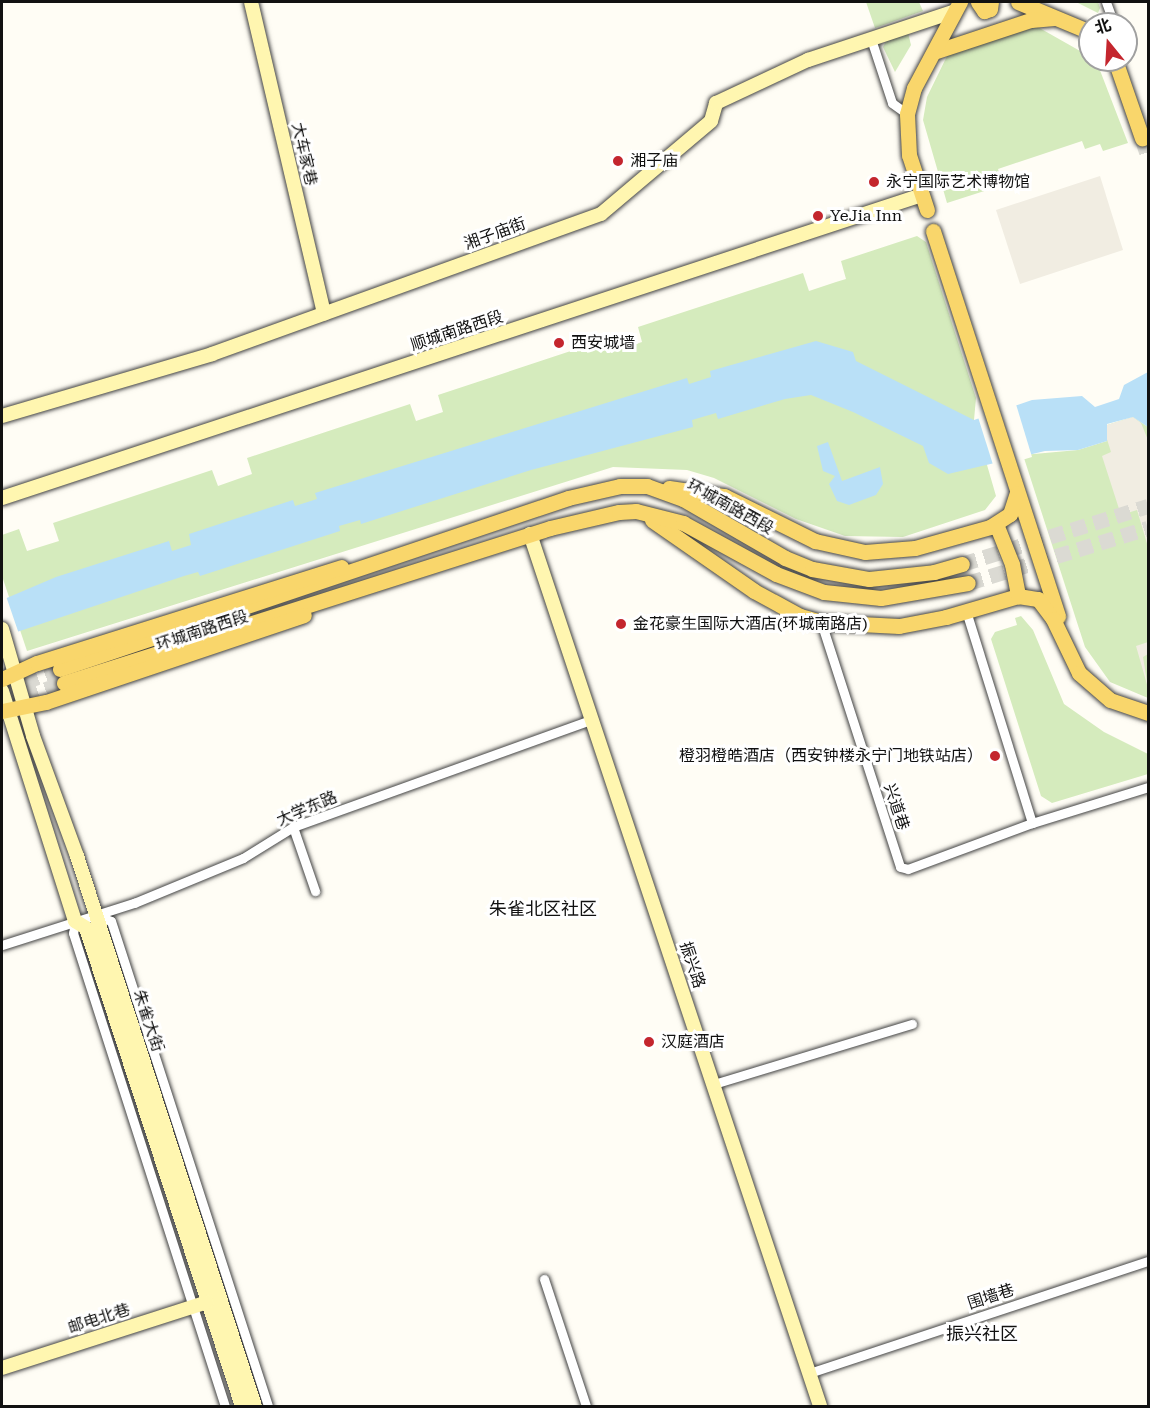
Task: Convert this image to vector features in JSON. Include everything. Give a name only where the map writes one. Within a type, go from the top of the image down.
[{"type":"main road","points":[[978,2],[984,11],[990,9],[991,2]]},
{"type":"main road","points":[[1020,2],[1078,27]]},
{"type":"main road","points":[[925,203],[909,155],[907,114],[914,88],[938,46],[955,7]]},
{"type":"main road","points":[[938,46],[1031,20],[1054,18]]},
{"type":"main road","points":[[1121,72],[1143,119],[1143,138]]},
{"type":"main road","points":[[933,231],[1068,647],[1079,673],[1095,689],[1129,709],[1148,713]]},
{"type":"main road","points":[[647,486],[724,496],[815,542],[865,552],[915,548],[996,524],[1016,506],[1018,490]]},
{"type":"main road","name":"环城南路西段","points":[[962,564],[903,577],[869,579],[812,569],[785,558],[683,499],[647,486],[612,488],[568,498],[62,676],[530,534],[593,516],[636,511],[683,523],[776,574],[824,592],[881,598],[916,595],[968,583]]},
{"type":"main road","points":[[636,511],[776,604],[821,622],[870,627],[899,626],[966,611],[1018,596],[1038,599],[1045,606],[1068,647]]},
{"type":"main road","points":[[996,524],[1012,564],[1018,596]]},
{"type":"main road","name":"环城南路西段","points":[[8,676],[314,573],[380,563]]},
{"type":"main road","name":"环城南路西段","points":[[4,710],[24,706],[276,626],[410,572]]},
{"type":"street","name":"大车家巷","points":[[251,2],[324,314]]},
{"type":"street","name":"湘子庙街","points":[[2,416],[212,354],[601,214],[711,121],[716,103],[808,60],[955,7]]},
{"type":"street","points":[[871,39],[892,103],[907,114]]},
{"type":"street","name":"顺城南路西段","points":[[2,498],[925,203]]},
{"type":"street","name":"振兴路","points":[[530,534],[820,1407]]},
{"type":"street","points":[[966,611],[1032,823]]},
{"type":"street","name":"兴道巷","points":[[821,622],[900,867],[908,869],[1032,823],[1149,787]]},
{"type":"street","name":"朱雀大街","points":[[2,629],[7,647],[8,676],[24,706],[96,915],[255,1407]]},
{"type":"street","name":"朱雀大街","points":[[2,691],[4,710],[75,921],[86,928],[242,1407]]},
{"type":"street","name":"大学东路","points":[[2,945],[96,915],[243,858],[293,827],[593,719]]},
{"type":"street","points":[[293,827],[315,891]]},
{"type":"street","points":[[96,915],[111,921],[268,1407]]},
{"type":"street","points":[[75,921],[73,933],[225,1407]]},
{"type":"street","points":[[714,1084],[912,1024]]},
{"type":"street","name":"围墙巷","points":[[809,1373],[1149,1261]]},
{"type":"street","points":[[544,1280],[586,1407]]},
{"type":"street","name":"邮电北巷","points":[[2,1368],[207,1302]]},
{"type":"green space","points":[[866,2],[919,2],[923,11],[875,28]]},
{"type":"green space","points":[[1076,2],[1098,2],[1100,8],[1096,12]]},
{"type":"green space","points":[[1036,26],[1078,50],[1078,72],[1101,72],[1128,143],[1103,151],[1100,144],[1085,149],[1082,141],[998,169],[1003,185],[947,203],[923,120],[927,97],[948,54]]},
{"type":"green space","points":[[908,33],[911,45],[895,72],[883,47],[886,41]]},
{"type":"green space","points":[[917,236],[926,242],[976,398],[974,420],[996,496],[985,510],[903,537],[845,536],[796,519],[714,478],[687,470],[613,467],[27,651],[2,576],[2,535],[19,529],[27,551],[59,541],[53,523],[212,470],[218,486],[252,474],[247,458],[410,404],[416,421],[443,412],[438,395],[604,340],[609,353],[642,342],[638,327],[803,273],[809,291],[846,279],[841,261]]},
{"type":"green space","points":[[1133,417],[1148,427],[1148,698],[1110,682],[1085,647],[1023,455],[1078,450],[1107,441],[1107,425]]},
{"type":"green space","points":[[1021,616],[1033,630],[1064,704],[1104,732],[1148,754],[1148,774],[1052,803],[1041,796],[991,639],[995,632],[1017,625],[1015,618]]},
{"type":"shaded area","points":[[1100,176],[1123,250],[1020,284],[996,210]]},
{"type":"shaded area","points":[[1133,417],[1141,423],[1148,440],[1148,547],[1137,510],[1121,515],[1102,456],[1111,452],[1105,433],[1107,425]]},
{"type":"shaded area","points":[[1148,642],[1148,654],[1143,657],[1148,688],[1136,646]]},
{"type":"water","points":[[816,341],[853,352],[856,361],[974,420],[1032,400],[1082,396],[1095,407],[1119,399],[1124,385],[1148,372],[1148,427],[1133,417],[1107,424],[1107,441],[1078,450],[1045,451],[948,474],[929,463],[923,446],[853,412],[811,395],[785,399],[718,419],[716,413],[692,420],[693,427],[531,470],[361,524],[360,520],[339,526],[340,531],[200,576],[198,572],[184,576],[2,637],[2,600],[56,577],[169,541],[172,551],[191,545],[189,534],[293,500],[295,506],[317,499],[315,493],[687,378],[689,384],[711,377],[710,371]]},
{"type":"water","points":[[828,442],[842,481],[880,467],[883,484],[876,495],[849,505],[837,501],[829,484],[835,476],[823,471],[817,446]]},
{"type":"pier","points":[[1015,401],[1032,457],[994,468],[978,417]]},
{"type":"pier","points":[[6,596],[19,634],[2,640],[2,597]]},
{"type":"tunnel","points":[[1142,138],[1148,156]]},
{"type":"tunnel","points":[[962,564],[1148,506]]},
{"type":"tunnel","points":[[968,583],[1148,528]]},
{"type":"tunnel","points":[[2,690],[60,669]]},
{"type":"tunnel","points":[[2,704],[64,683]]},
{"type":"place","name":"湘子庙","points":[[618,161]]},
{"type":"place","name":"永宁国际艺术博物馆","points":[[874,182]]},
{"type":"place","name":"YeJia Inn","points":[[818,216]]},
{"type":"place","name":"西安城墙","points":[[559,343]]},
{"type":"place","name":"金花豪生国际大酒店(环城南路店)","points":[[621,624]]},
{"type":"place","name":"橙羽橙皓酒店（西安钟楼永宁门地铁站店）","points":[[995,756]]},
{"type":"place","name":"汉庭酒店","points":[[649,1042]]},
{"type":"district","name":"朱雀北区社区","points":[[543,909]]},
{"type":"district","name":"振兴社区","points":[[982,1334]]}]
